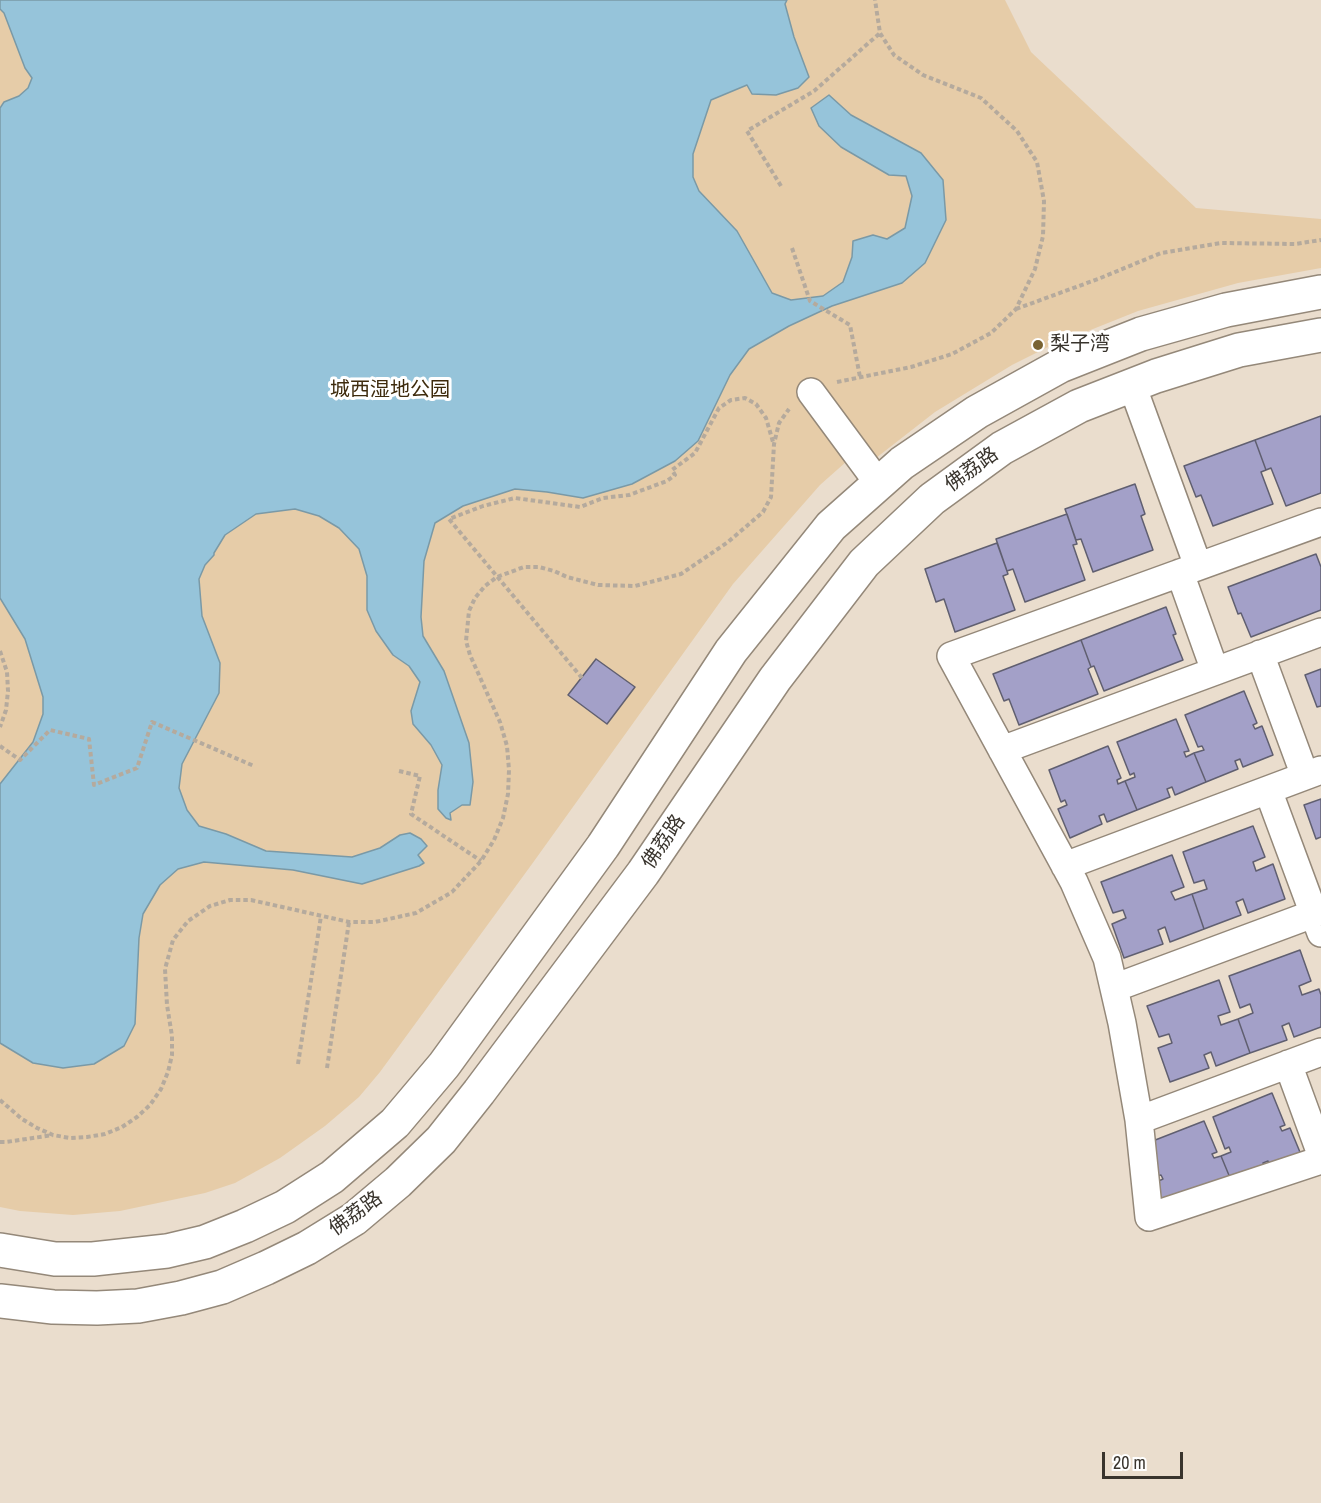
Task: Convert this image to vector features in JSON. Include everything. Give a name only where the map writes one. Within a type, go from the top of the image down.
[{"type":"main road","points":[[0,1250],[55,1259],[93,1259],[167,1251],[205,1242],[245,1226],[285,1207],[332,1177],[363,1153],[395,1123],[444,1065],[603,846],[731,651],[831,526],[902,463],[976,412],[1060,366],[1141,334],[1226,310],[1321,292]]},
{"type":"main road","name":"佛荔路","points":[[0,1301],[53,1307],[97,1308],[138,1306],[182,1298],[222,1287],[266,1268],[307,1248],[354,1220],[398,1182],[441,1140],[480,1092],[643,873],[775,678],[864,563],[932,499],[1002,448],[1079,406],[1132,385],[1239,350],[1321,335]]},
{"type":"lane","points":[[1132,385],[1189,570],[1215,671]]},
{"type":"lane","points":[[811,392],[879,484]]},
{"type":"lane","points":[[1321,522],[951,656],[1074,882],[1107,958],[1122,1023],[1139,1120],[1149,1217],[1321,1160]]},
{"type":"lane","points":[[1002,750],[1321,632]]},
{"type":"lane","points":[[1065,866],[1313,773],[1260,654]]},
{"type":"lane","points":[[1114,988],[1319,919],[1268,790]]},
{"type":"lane","points":[[1139,1120],[1321,1052]]},
{"type":"lane","points":[[1288,1064],[1321,1154]]},
{"type":"path","points":[[0,1100],[22,1119],[53,1135],[70,1138],[113,1131],[137,1117],[150,1105],[161,1089],[172,1054],[165,969],[173,940],[188,921],[210,906],[230,900],[251,900],[349,922],[375,922],[416,913],[452,892],[468,878],[494,840],[503,818],[508,794],[507,746],[500,722],[466,641],[469,611],[484,586],[497,576],[524,567],[539,567],[598,585],[635,586],[681,574],[728,542],[763,512],[771,497],[774,444],[779,423],[788,410],[811,392],[833,382],[910,367],[952,354],[992,333],[1016,309],[1035,269],[1043,236],[1044,201],[1037,162],[1017,131],[981,98],[923,75],[894,55],[880,33],[875,0]]},
{"type":"path","points":[[782,186],[747,131],[814,91],[880,33]]},
{"type":"path","points":[[1016,309],[1161,253],[1221,243],[1295,244],[1321,240]]},
{"type":"path","points":[[792,248],[810,302],[850,325],[860,377]]},
{"type":"path","points":[[582,678],[449,519],[483,506],[516,498],[580,507],[603,498],[629,495],[668,481],[675,475],[672,470],[695,453],[719,408],[732,400],[745,398],[756,404],[766,418],[774,444]]},
{"type":"path","points":[[0,651],[7,672],[8,691],[6,710],[0,727]]},
{"type":"path","points":[[1,747],[20,760],[50,730],[89,739],[94,785],[136,768],[152,722],[254,766]]},
{"type":"path","points":[[399,771],[420,776],[411,814],[481,861]]},
{"type":"path","points":[[298,1064],[321,916]]},
{"type":"path","points":[[327,1068],[349,922]]},
{"type":"path","points":[[0,1142],[53,1135]]},
{"type":"green space","name":"城西湿地公园","points":[[0,0],[1005,0],[1031,52],[1196,208],[1321,219],[1321,268],[1238,283],[1138,311],[1048,347],[1012,365],[935,412],[876,458],[864,446],[820,485],[733,584],[380,1072],[359,1097],[325,1126],[280,1158],[235,1183],[205,1193],[120,1211],[73,1215],[0,1207]]},
{"type":"water","points":[[0,0],[787,0],[785,4],[794,37],[809,77],[798,88],[776,95],[752,94],[747,85],[711,100],[693,154],[693,177],[699,191],[737,231],[772,293],[791,300],[823,296],[843,282],[852,257],[853,241],[873,235],[887,239],[905,228],[912,196],[906,176],[889,175],[841,147],[819,126],[811,108],[829,95],[851,115],[921,153],[943,180],[946,220],[925,263],[902,283],[832,306],[789,326],[749,349],[730,375],[698,441],[675,461],[632,484],[583,498],[515,489],[463,506],[435,523],[424,561],[421,617],[423,636],[444,671],[469,743],[473,782],[470,805],[462,805],[450,813],[451,820],[438,809],[442,765],[431,745],[413,724],[411,711],[420,682],[409,666],[393,655],[376,631],[367,610],[367,576],[359,549],[339,528],[319,516],[295,509],[256,514],[225,535],[214,555],[205,565],[199,579],[202,616],[220,663],[219,693],[182,764],[179,788],[187,810],[199,826],[226,834],[266,851],[352,857],[380,848],[400,835],[410,833],[421,839],[427,846],[418,855],[424,863],[362,884],[293,870],[204,862],[178,869],[160,885],[143,914],[139,938],[135,1024],[124,1046],[94,1064],[63,1068],[33,1063],[0,1043],[0,784],[33,742],[43,714],[43,697],[25,639],[0,598],[0,108],[4,102],[19,96],[28,88],[32,78],[25,68],[4,13],[0,9]]},
{"type":"building","points":[[1321,416],[1321,493],[1286,506],[1271,468],[1266,470],[1255,440]]},
{"type":"building","points":[[1255,440],[1266,470],[1261,472],[1273,504],[1213,526],[1201,495],[1196,497],[1184,466]]},
{"type":"building","points":[[1135,484],[1145,514],[1141,516],[1153,550],[1093,572],[1081,539],[1076,540],[1065,509]]},
{"type":"building","points":[[1067,514],[1077,544],[1073,545],[1085,580],[1025,602],[1013,569],[1007,571],[996,539]]},
{"type":"building","points":[[997,543],[1008,574],[1003,576],[1015,610],[955,632],[944,599],[936,602],[925,569]]},
{"type":"building","points":[[1316,554],[1321,567],[1321,610],[1251,637],[1241,613],[1238,614],[1228,587]]},
{"type":"building","points":[[1166,607],[1176,634],[1173,635],[1183,660],[1104,691],[1094,666],[1091,667],[1081,640]]},
{"type":"building","points":[[1081,640],[1091,667],[1088,669],[1098,694],[1019,725],[1009,699],[1004,701],[993,674]]},
{"type":"building","points":[[596,659],[635,687],[607,724],[568,695]]},
{"type":"building","points":[[1321,669],[1321,706],[1317,707],[1305,675]]},
{"type":"building","points":[[1244,691],[1257,723],[1253,725],[1255,729],[1262,726],[1273,755],[1243,767],[1240,759],[1235,761],[1238,769],[1206,782],[1194,753],[1204,750],[1202,746],[1198,747],[1185,715]]},
{"type":"building","points":[[1176,719],[1189,751],[1184,752],[1186,757],[1194,753],[1206,782],[1175,795],[1172,787],[1167,789],[1170,797],[1137,810],[1125,781],[1135,777],[1134,773],[1130,775],[1117,742]]},
{"type":"building","points":[[1108,746],[1121,778],[1117,780],[1118,784],[1125,781],[1137,810],[1107,822],[1104,814],[1099,816],[1102,824],[1070,838],[1058,809],[1067,805],[1065,800],[1061,802],[1049,770]]},
{"type":"building","points":[[1321,799],[1321,837],[1316,839],[1304,805]]},
{"type":"building","points":[[1253,826],[1265,857],[1253,862],[1256,871],[1273,864],[1285,899],[1248,913],[1243,899],[1236,902],[1241,915],[1204,929],[1192,894],[1207,889],[1204,880],[1194,883],[1183,852]]},
{"type":"building","points":[[1172,855],[1184,887],[1171,892],[1175,900],[1192,894],[1204,929],[1170,942],[1165,927],[1158,930],[1163,944],[1124,958],[1112,924],[1126,918],[1123,910],[1113,913],[1101,882]]},
{"type":"building","points":[[1300,950],[1311,981],[1299,986],[1302,995],[1319,989],[1321,1027],[1294,1037],[1289,1023],[1282,1026],[1287,1040],[1250,1053],[1238,1019],[1253,1013],[1250,1004],[1240,1008],[1229,976]]},
{"type":"building","points":[[1219,980],[1230,1012],[1218,1016],[1221,1025],[1238,1019],[1250,1053],[1216,1066],[1211,1052],[1204,1055],[1209,1068],[1170,1082],[1158,1048],[1172,1043],[1169,1034],[1159,1037],[1147,1006]]},
{"type":"building","points":[[1272,1093],[1285,1125],[1280,1127],[1282,1131],[1290,1128],[1302,1157],[1271,1169],[1268,1161],[1263,1163],[1266,1171],[1233,1185],[1221,1156],[1231,1152],[1229,1147],[1225,1149],[1213,1117]]},
{"type":"building","points":[[1204,1121],[1217,1152],[1212,1154],[1214,1158],[1221,1156],[1233,1185],[1165,1212],[1154,1183],[1163,1179],[1161,1175],[1157,1176],[1145,1144]]},
{"type":"place","name":"梨子湾","points":[[1038,345]]}]
